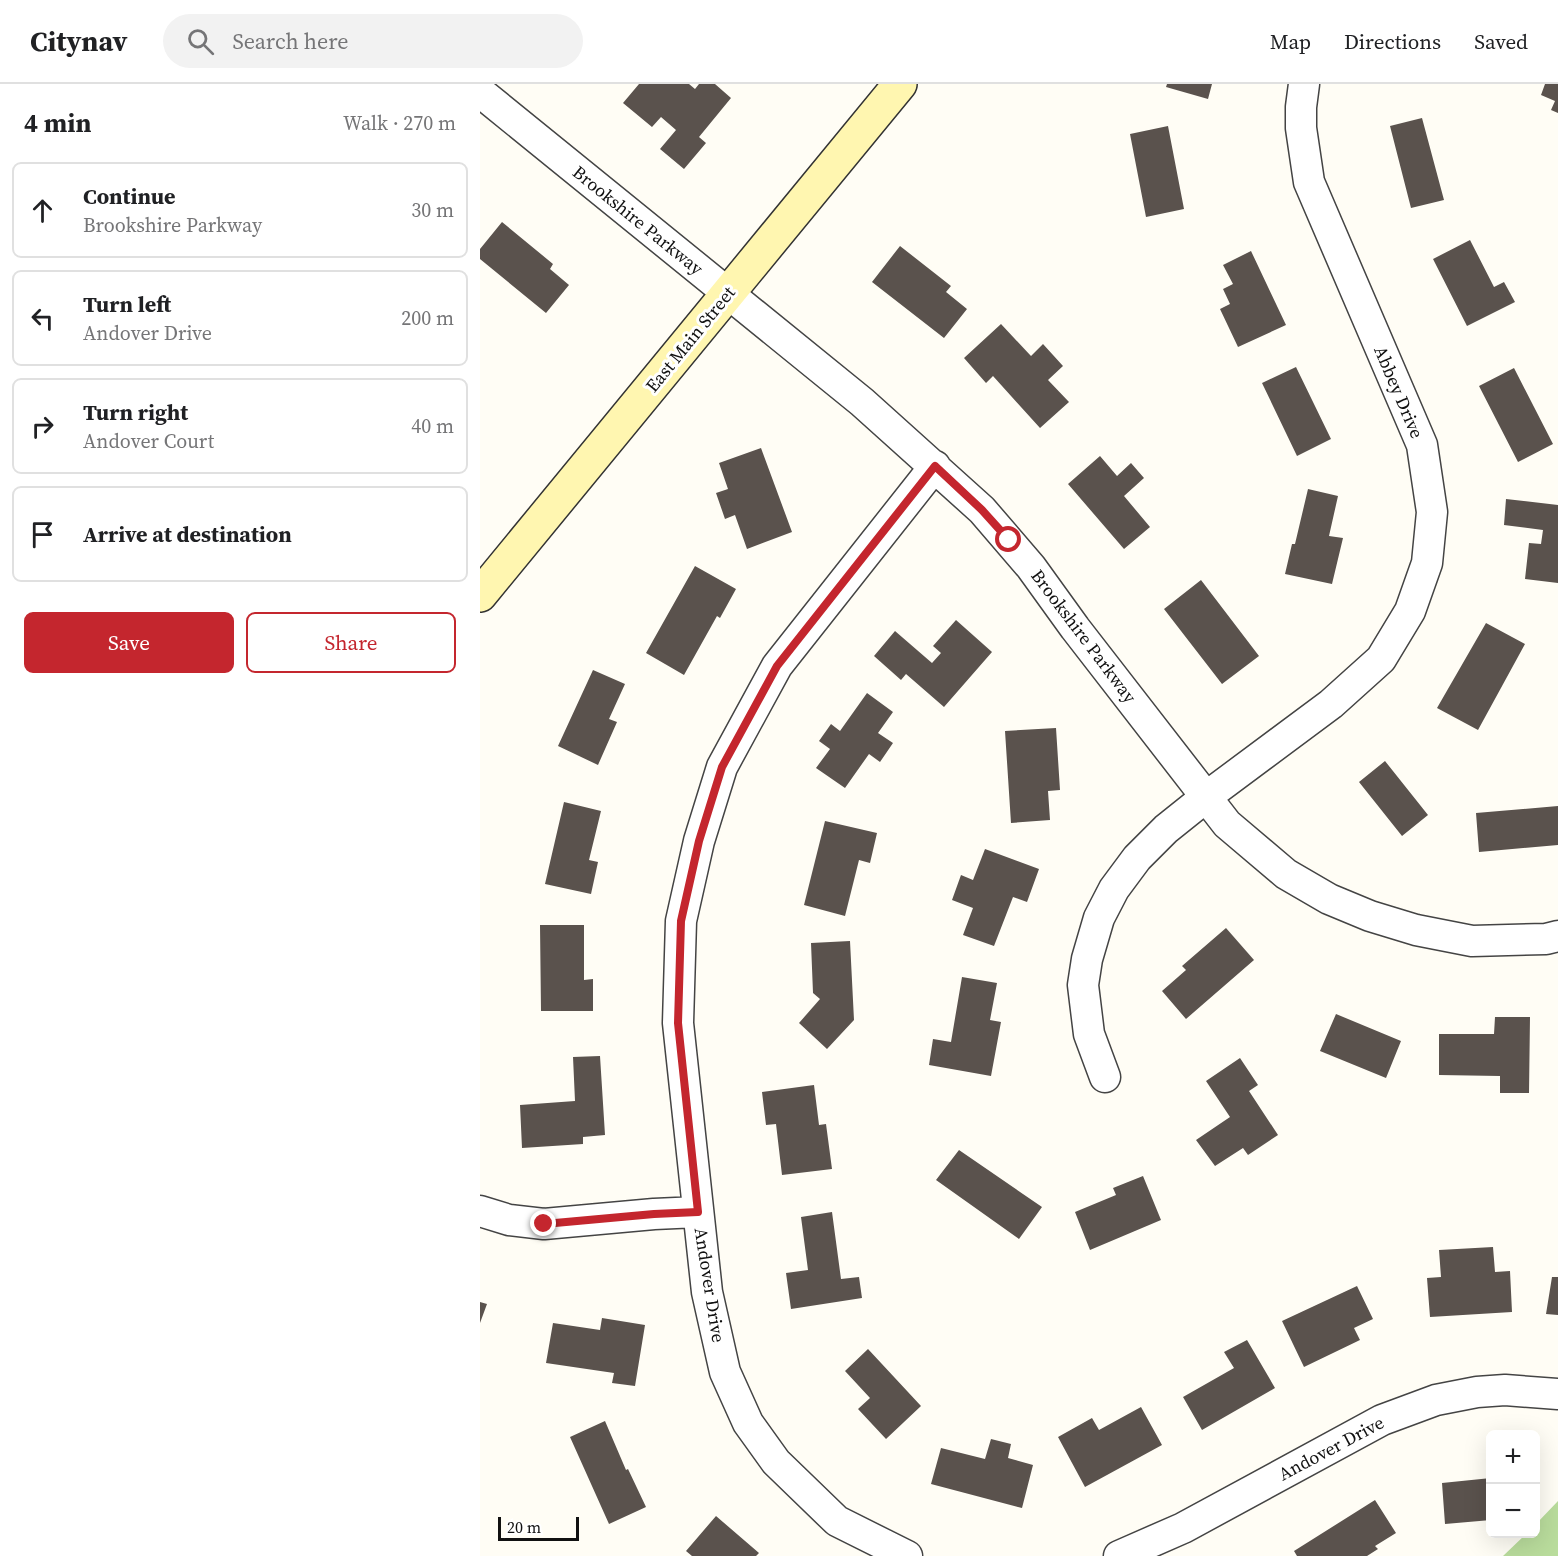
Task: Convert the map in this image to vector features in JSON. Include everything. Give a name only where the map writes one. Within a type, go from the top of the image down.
[{"type":"main road","name":"East Main Street","points":[[480,595],[900,84]]},
{"type":"street","name":"Abbey Drive","points":[[1105,1077],[1089,1034],[1083,985],[1087,959],[1099,918],[1114,889],[1137,858],[1166,829],[1331,704],[1381,659],[1410,611],[1427,563],[1432,512],[1422,445],[1309,182],[1301,128],[1304,84]]},
{"type":"street","name":"Brookshire Parkway","points":[[480,92],[862,402],[982,510],[1009,540],[1227,824],[1286,874],[1329,899],[1370,916],[1416,930],[1472,940],[1546,939],[1558,936]]},
{"type":"street","name":"Andover Drive","points":[[907,1556],[837,1521],[776,1462],[748,1423],[725,1372],[707,1292],[678,1023],[681,921],[699,841],[722,767],[777,666],[935,466]]},
{"type":"street","points":[[480,1211],[509,1220],[544,1224],[698,1212]]},
{"type":"street","name":"Andover Drive","points":[[1119,1556],[1183,1528],[1382,1420],[1414,1408],[1436,1400],[1478,1392],[1505,1390],[1558,1394]]},
{"type":"green space","points":[[1558,1501],[1558,1556],[1503,1556],[1522,1538],[1540,1538],[1540,1520]]},
{"type":"building","points":[[639,84],[689,84],[695,89],[699,84],[715,84],[731,98],[699,137],[706,143],[684,169],[660,149],[676,130],[661,117],[652,127],[623,103]]},
{"type":"building","points":[[1167,84],[1212,84],[1208,99],[1166,87]]},
{"type":"building","points":[[1545,84],[1558,84],[1558,113],[1551,110],[1555,101],[1541,95]]},
{"type":"building","points":[[1422,118],[1444,200],[1411,208],[1390,126]]},
{"type":"building","points":[[1168,126],[1184,209],[1146,217],[1130,134]]},
{"type":"building","points":[[502,222],[553,264],[550,269],[569,285],[546,313],[480,259],[480,249]]},
{"type":"building","points":[[1470,240],[1494,287],[1504,282],[1515,302],[1467,326],[1433,259]]},
{"type":"building","points":[[900,246],[951,286],[946,292],[967,309],[944,338],[872,282]]},
{"type":"building","points":[[1251,251],[1286,325],[1238,347],[1220,309],[1230,304],[1223,289],[1233,284],[1223,265]]},
{"type":"building","points":[[1001,324],[1031,356],[1043,344],[1063,366],[1048,380],[1069,402],[1040,428],[993,376],[986,383],[964,358]]},
{"type":"building","points":[[1296,367],[1331,439],[1297,456],[1262,383]]},
{"type":"building","points":[[1514,368],[1553,444],[1518,462],[1479,386]]},
{"type":"building","points":[[761,448],[792,532],[747,549],[735,515],[725,519],[716,493],[728,489],[719,463]]},
{"type":"building","points":[[1100,456],[1117,476],[1131,463],[1144,478],[1124,496],[1150,527],[1124,549],[1068,484]]},
{"type":"building","points":[[1308,489],[1338,496],[1329,536],[1343,538],[1332,584],[1285,574],[1292,544],[1295,544]]},
{"type":"building","points":[[1506,499],[1558,505],[1558,583],[1525,579],[1529,543],[1541,544],[1543,530],[1504,525]]},
{"type":"building","points":[[695,566],[736,589],[720,618],[717,616],[684,675],[646,653]]},
{"type":"building","points":[[1201,580],[1259,656],[1222,684],[1164,609]]},
{"type":"building","points":[[956,620],[992,652],[944,707],[906,674],[901,680],[874,656],[895,631],[932,663],[941,653],[933,646]]},
{"type":"building","points":[[1486,623],[1525,644],[1478,730],[1437,708]]},
{"type":"building","points":[[593,670],[625,684],[609,719],[617,722],[598,765],[558,746]]},
{"type":"building","points":[[867,693],[893,712],[878,733],[893,743],[880,762],[869,754],[845,788],[816,768],[830,749],[819,741],[831,724],[840,731]]},
{"type":"building","points":[[1056,728],[1060,790],[1048,791],[1050,820],[1011,823],[1005,731]]},
{"type":"building","points":[[1385,761],[1428,815],[1402,836],[1359,782]]},
{"type":"building","points":[[564,802],[601,811],[589,860],[598,862],[591,894],[545,884]]},
{"type":"building","points":[[1558,806],[1558,845],[1479,852],[1476,813]]},
{"type":"building","points":[[825,821],[877,833],[870,863],[859,860],[845,916],[804,905]]},
{"type":"building","points":[[985,849],[1039,869],[1027,902],[1013,897],[994,946],[963,935],[973,908],[952,900],[961,875],[973,880]]},
{"type":"building","points":[[540,925],[584,925],[584,980],[593,979],[593,1011],[541,1011]]},
{"type":"building","points":[[1226,928],[1254,960],[1186,1019],[1162,991],[1186,970],[1182,966]]},
{"type":"building","points":[[850,941],[854,1020],[827,1049],[799,1023],[820,999],[813,993],[811,943]]},
{"type":"building","points":[[962,977],[997,983],[990,1020],[1001,1022],[991,1076],[929,1065],[933,1039],[951,1042]]},
{"type":"building","points":[[1336,1014],[1401,1041],[1386,1078],[1320,1051]]},
{"type":"building","points":[[1495,1017],[1530,1017],[1529,1093],[1500,1093],[1500,1076],[1439,1075],[1439,1034],[1494,1034]]},
{"type":"building","points":[[600,1056],[605,1135],[583,1137],[583,1144],[522,1148],[520,1105],[575,1101],[573,1057]]},
{"type":"building","points":[[1240,1058],[1258,1085],[1249,1091],[1278,1135],[1248,1155],[1243,1148],[1215,1166],[1196,1140],[1230,1117],[1206,1081]]},
{"type":"building","points":[[814,1085],[819,1125],[826,1124],[832,1169],[782,1175],[776,1124],[766,1125],[762,1092]]},
{"type":"building","points":[[959,1150],[1042,1207],[1019,1239],[936,1180]]},
{"type":"building","points":[[1143,1176],[1161,1220],[1090,1250],[1075,1212],[1116,1195],[1113,1188]]},
{"type":"building","points":[[832,1212],[841,1279],[859,1277],[862,1298],[791,1309],[786,1273],[808,1270],[801,1217]]},
{"type":"building","points":[[1493,1247],[1495,1272],[1510,1271],[1512,1312],[1430,1317],[1427,1278],[1441,1277],[1439,1250]]},
{"type":"building","points":[[1552,1277],[1558,1277],[1558,1315],[1546,1314]]},
{"type":"building","points":[[1357,1286],[1373,1319],[1354,1328],[1360,1340],[1304,1367],[1282,1321]]},
{"type":"building","points":[[480,1302],[487,1304],[480,1323]]},
{"type":"building","points":[[602,1318],[645,1325],[635,1386],[612,1383],[614,1373],[546,1363],[553,1323],[600,1330]]},
{"type":"building","points":[[1247,1340],[1275,1388],[1202,1430],[1183,1397],[1234,1368],[1224,1352]]},
{"type":"building","points":[[868,1349],[921,1406],[886,1439],[858,1409],[870,1398],[845,1371]]},
{"type":"building","points":[[1141,1407],[1162,1445],[1085,1487],[1058,1437],[1092,1418],[1099,1430]]},
{"type":"building","points":[[605,1421],[626,1470],[628,1469],[646,1507],[609,1524],[570,1437]]},
{"type":"building","points":[[991,1439],[1011,1444],[1008,1458],[1033,1465],[1022,1508],[931,1484],[941,1448],[985,1459]]},
{"type":"building","points":[[1486,1479],[1486,1520],[1445,1524],[1442,1483]]},
{"type":"building","points":[[1375,1500],[1396,1533],[1375,1546],[1378,1549],[1367,1556],[1297,1556],[1294,1551]]},
{"type":"building","points":[[716,1516],[759,1553],[756,1556],[692,1556],[686,1551]]},
{"type":"route","points":[[544,1224],[698,1212],[686,1116],[678,1023],[681,921],[699,841],[722,767],[777,666],[935,466],[982,510],[1009,540]]}]
